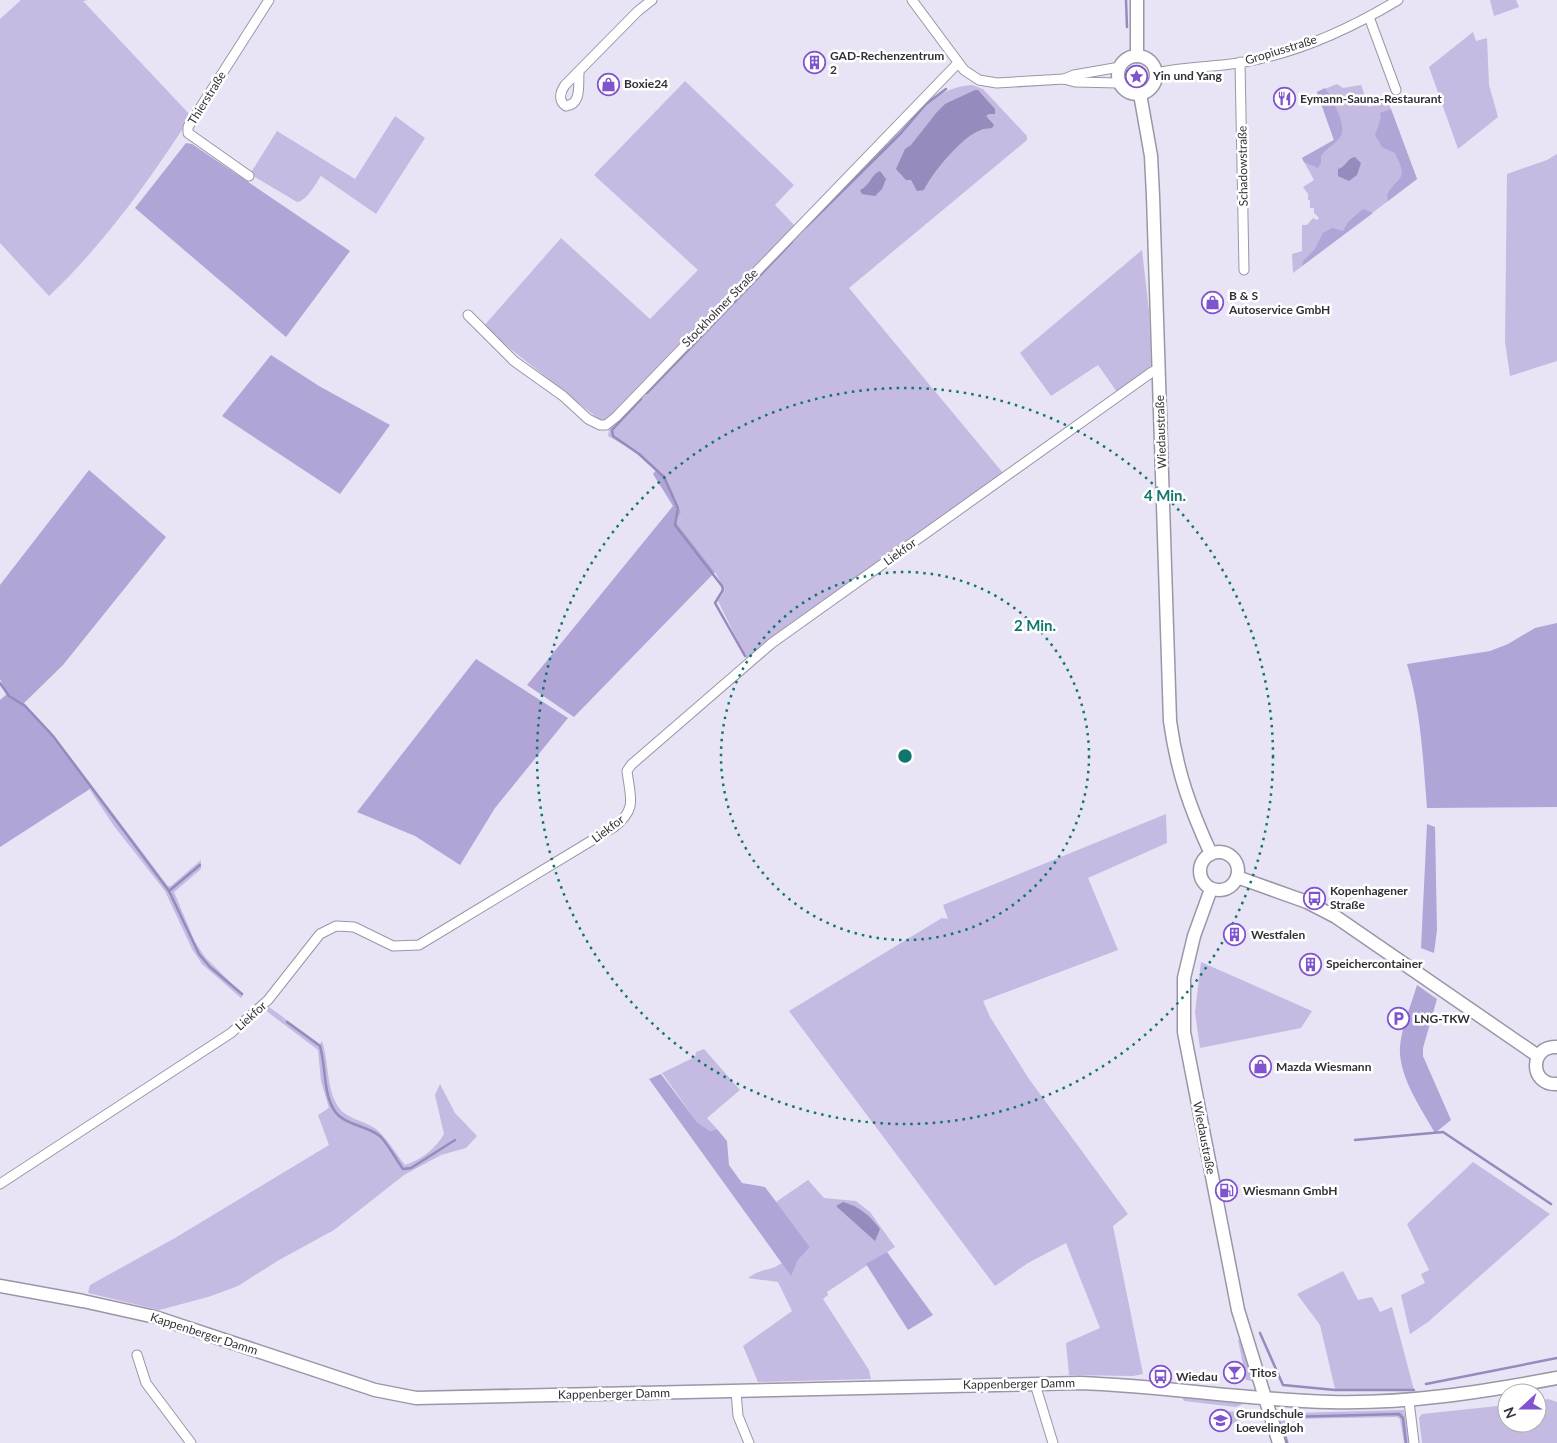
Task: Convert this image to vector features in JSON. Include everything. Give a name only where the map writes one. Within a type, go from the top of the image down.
[{"type":"main road","points":[[1137,0],[1137,56]]},
{"type":"main road","points":[[1137,56],[1152,63],[1156,73],[1150,89],[1140,94],[1128,92],[1120,83],[1120,67],[1125,60],[1137,56]]},
{"type":"main road","name":"Wiedaustraße","points":[[1140,94],[1151,156],[1170,721],[1184,792],[1211,854]]},
{"type":"main road","points":[[1220,852],[1231,857],[1237,866],[1237,877],[1230,887],[1224,890],[1212,889],[1204,883],[1200,872],[1204,860],[1211,854],[1220,852]]},
{"type":"main road","points":[[1237,877],[1307,902],[1336,916],[1538,1056]]},
{"type":"main road","name":"Wiedaustraße","points":[[1212,889],[1194,936],[1188,959],[1183,1003],[1184,1032],[1238,1310],[1279,1443]]},
{"type":"main road","points":[[1557,1047],[1544,1049],[1538,1056],[1535,1064],[1537,1074],[1546,1083],[1557,1084]]},
{"type":"main road","name":"Kappenberger Damm","points":[[0,1286],[83,1301],[154,1320],[375,1390],[416,1398],[1036,1384],[1124,1385],[1265,1399]]},
{"type":"main road","points":[[1265,1399],[1333,1402],[1408,1401],[1484,1391],[1557,1378]]},
{"type":"street","name":"Thierstraße","points":[[249,176],[188,133],[188,127],[269,0]]},
{"type":"street","points":[[579,72],[638,10],[652,0]]},
{"type":"street","points":[[912,0],[958,63],[969,75],[985,82],[1064,80],[1120,83]]},
{"type":"street","name":"Gropiusstraße","points":[[1156,73],[1240,62],[1313,42],[1369,17],[1398,0]]},
{"type":"street","points":[[1369,17],[1396,90]]},
{"type":"street","name":"Schadowstraße","points":[[1240,62],[1244,270]]},
{"type":"street","name":"Stockholmer Straße","points":[[468,315],[530,374],[562,396],[588,419],[600,426],[606,425],[616,417],[958,63]]},
{"type":"street","points":[[1064,80],[1074,75],[1120,67]]},
{"type":"street","name":"Liekfor","points":[[0,1184],[231,1033],[268,1000],[320,934],[336,926],[354,927],[393,946],[419,945],[614,827],[629,813],[632,804],[627,771],[631,765],[749,662],[1144,378],[1159,370]]},
{"type":"street","points":[[137,1355],[146,1383],[190,1443]]},
{"type":"street","points":[[1036,1384],[1053,1443]]},
{"type":"street","points":[[736,1392],[738,1416],[749,1443]]},
{"type":"street","points":[[1408,1401],[1414,1443]]},
{"type":"shaded area","points":[[21,0],[88,0],[83,1],[191,116],[159,164],[107,233],[89,255],[49,296],[0,243],[0,19]]},
{"type":"shaded area","points":[[1490,0],[1516,0],[1519,7],[1494,16]]},
{"type":"shaded area","points":[[1473,32],[1476,41],[1487,38],[1489,85],[1498,117],[1458,149],[1429,67]]},
{"type":"shaded area","points":[[685,81],[794,185],[775,205],[795,226],[605,424],[483,327],[561,238],[650,319],[698,270],[594,175]]},
{"type":"shaded area","points":[[1337,84],[1343,88],[1361,85],[1369,107],[1387,99],[1417,179],[1293,273],[1292,254],[1302,251],[1302,225],[1307,225],[1313,218],[1317,220],[1319,218],[1314,213],[1314,208],[1310,208],[1308,194],[1303,187],[1314,180],[1302,158],[1334,140],[1317,92]]},
{"type":"shaded area","points":[[972,85],[983,89],[1027,136],[1027,140],[849,288],[1003,473],[746,658],[718,601],[725,590],[715,572],[675,521],[681,511],[664,477],[639,454],[608,436],[609,429],[903,124],[934,98],[958,87]]},
{"type":"shaded area","points":[[1325,88],[1338,112],[1342,131],[1339,139],[1321,156],[1318,168],[1304,162],[1302,158],[1334,140],[1317,92]]},
{"type":"shaded area","points":[[978,90],[995,109],[995,114],[986,116],[994,125],[992,128],[982,129],[965,140],[941,165],[924,190],[917,191],[911,180],[906,180],[896,169],[905,149],[911,145],[945,104]]},
{"type":"shaded area","points":[[1391,109],[1417,179],[1388,201],[1387,195],[1402,174],[1395,153],[1382,147],[1375,135],[1381,118],[1380,113]]},
{"type":"shaded area","points":[[395,116],[425,138],[376,214],[321,176],[308,195],[297,202],[250,174],[277,131],[355,179]]},
{"type":"shaded area","points":[[186,143],[192,144],[350,251],[286,337],[135,208]]},
{"type":"shaded area","points":[[1557,154],[1557,361],[1510,376],[1505,342],[1507,174],[1547,160]]},
{"type":"shaded area","points":[[1355,157],[1361,163],[1357,175],[1349,181],[1338,176],[1338,169]]},
{"type":"shaded area","points":[[880,171],[886,179],[882,189],[875,196],[862,194],[860,190]]},
{"type":"shaded area","points":[[1363,209],[1373,213],[1302,266],[1303,261],[1315,249],[1323,233],[1332,228],[1343,231],[1348,222]]},
{"type":"shaded area","points":[[1142,250],[1149,311],[1151,368],[1117,392],[1098,365],[1051,396],[1020,353]]},
{"type":"shaded area","points":[[271,355],[319,386],[390,425],[340,494],[222,416]]},
{"type":"shaded area","points":[[657,469],[664,477],[681,512],[675,521],[715,572],[574,717],[527,685],[673,506],[653,474]]},
{"type":"shaded area","points":[[89,470],[166,537],[63,665],[24,703],[50,731],[93,787],[0,847],[0,700],[7,694],[0,679],[0,585]]},
{"type":"shaded area","points":[[1557,623],[1557,807],[1427,808],[1418,717],[1407,664],[1490,651],[1508,644],[1535,628]]},
{"type":"shaded area","points":[[476,659],[568,718],[495,808],[460,865],[415,836],[357,812]]},
{"type":"shaded area","points":[[93,787],[168,886],[171,886],[201,860],[201,869],[174,892],[195,942],[205,957],[243,995],[241,998],[202,964],[192,949],[165,891],[114,826],[90,790]]},
{"type":"shaded area","points":[[1166,814],[1167,843],[1088,878],[1118,950],[983,1001],[990,1017],[1029,1079],[1128,1214],[1113,1226],[1143,1374],[1133,1376],[1069,1375],[1066,1343],[1100,1328],[1066,1243],[1028,1263],[995,1286],[789,1011],[942,918],[948,919],[943,905]]},
{"type":"shaded area","points":[[1427,824],[1435,827],[1437,930],[1434,953],[1421,948]]},
{"type":"shaded area","points":[[1201,962],[1312,1011],[1301,1028],[1200,1048],[1195,1012]]},
{"type":"shaded area","points":[[1417,985],[1437,999],[1423,1048],[1423,1056],[1451,1120],[1435,1133],[1417,1102],[1407,1080],[1400,1057],[1403,1031]]},
{"type":"shaded area","points":[[269,1007],[320,1044],[322,1041],[333,1098],[340,1110],[376,1129],[388,1141],[405,1165],[428,1153],[444,1134],[435,1095],[440,1084],[455,1113],[477,1136],[466,1148],[441,1155],[404,1175],[334,1230],[279,1260],[238,1286],[208,1297],[159,1310],[88,1293],[90,1285],[175,1238],[329,1145],[318,1115],[329,1108],[321,1081],[318,1050],[265,1010]]},
{"type":"shaded area","points":[[704,1049],[740,1090],[707,1118],[717,1129],[710,1131],[697,1122],[662,1073],[695,1057],[696,1052]]},
{"type":"shaded area","points":[[661,1074],[697,1122],[710,1131],[717,1129],[727,1141],[729,1165],[742,1183],[765,1187],[810,1247],[798,1260],[791,1276],[649,1079]]},
{"type":"shaded area","points":[[1473,1162],[1550,1214],[1428,1322],[1410,1334],[1401,1295],[1425,1283],[1421,1274],[1429,1270],[1407,1224]]},
{"type":"shaded area","points":[[808,1180],[824,1198],[856,1201],[870,1212],[895,1247],[827,1292],[828,1295],[823,1299],[869,1370],[871,1379],[758,1382],[743,1346],[792,1311],[778,1282],[748,1278],[782,1263],[791,1275],[798,1260],[810,1247],[776,1202]]},
{"type":"shaded area","points":[[843,1202],[859,1209],[876,1224],[880,1229],[875,1241],[836,1206]]},
{"type":"shaded area","points":[[887,1252],[933,1315],[908,1330],[866,1264]]},
{"type":"shaded area","points":[[1343,1271],[1358,1300],[1372,1297],[1380,1312],[1392,1307],[1414,1390],[1335,1389],[1320,1325],[1297,1294]]},
{"type":"shaded area","points":[[1238,1340],[1241,1340],[1253,1377],[1252,1381],[1246,1380]]},
{"type":"shaded area","points":[[1185,1395],[1243,1404],[1236,1407],[1184,1401],[1182,1397]]},
{"type":"shaded area","points":[[1547,1399],[1557,1402],[1557,1443],[1422,1443],[1419,1418],[1422,1414],[1497,1406],[1497,1433],[1547,1433]]},
{"type":"shaded area","points":[[1404,1410],[1409,1443],[1404,1443],[1400,1419],[1397,1417],[1286,1419],[1285,1430],[1289,1443],[1284,1443],[1278,1421],[1280,1416],[1293,1413]]},
{"type":"shaded area","points":[[1224,1411],[1240,1412],[1241,1419],[1223,1429]]},
{"type":"waterway","points":[[1126,0],[1127,27]]},
{"type":"waterway","points":[[806,227],[901,133],[926,104],[946,89]]},
{"type":"waterway","points":[[647,393],[792,242]]},
{"type":"waterway","points":[[641,399],[612,430],[613,436],[639,454],[664,477],[678,508],[675,525],[722,586],[723,590],[715,603],[745,656]]},
{"type":"waterway","points":[[0,683],[9,696],[25,706],[53,736],[169,891],[199,954],[210,967],[242,994]]},
{"type":"waterway","points":[[169,891],[200,865]]},
{"type":"waterway","points":[[287,1022],[320,1046],[326,1087],[334,1110],[344,1119],[381,1137],[403,1169],[411,1168],[455,1140]]},
{"type":"waterway","points":[[1355,1140],[1443,1132],[1551,1204]]},
{"type":"waterway","points":[[1260,1333],[1283,1385],[1335,1390],[1414,1390]]},
{"type":"waterway","points":[[1426,1384],[1557,1358]]},
{"type":"waterway","points":[[1287,1417],[1399,1414],[1403,1418],[1406,1443]]},
{"type":"waterway","points":[[1281,1425],[1287,1443]]},
{"type":"place","name":"GAD-Rechenzentrum 2","points":[[814,63]]},
{"type":"place","name":"Yin und Yang","points":[[1137,76]]},
{"type":"place","name":"Boxie24","points":[[608,84]]},
{"type":"place","name":"Eymann-Sauna-Restaurant","points":[[1284,99]]},
{"type":"place","name":"B & S Autoservice GmbH","points":[[1213,303]]},
{"type":"place","name":"Kopenhagener Straße","points":[[1314,898]]},
{"type":"place","name":"Westfalen","points":[[1235,935]]},
{"type":"place","name":"Speichercontainer","points":[[1310,964]]},
{"type":"place","name":"LNG-TKW","points":[[1398,1019]]},
{"type":"place","name":"Mazda Wiesmann","points":[[1260,1067]]},
{"type":"place","name":"Wiesmann GmbH","points":[[1227,1191]]},
{"type":"place","name":"Titos","points":[[1234,1373]]},
{"type":"place","name":"Wiedau","points":[[1160,1377]]},
{"type":"place","name":"Grundschule Loevelingloh","points":[[1220,1421]]}]
